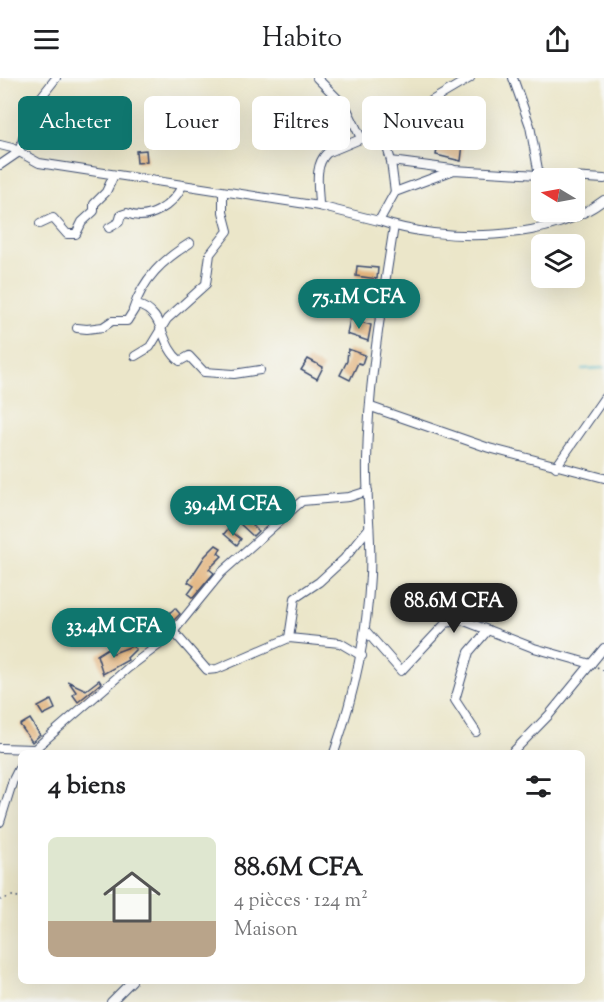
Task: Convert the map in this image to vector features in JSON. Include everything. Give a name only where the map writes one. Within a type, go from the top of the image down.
[{"type":"street","points":[[0,165],[18,152],[31,111],[56,78]]},
{"type":"street","points":[[317,78],[346,106],[361,138],[322,157],[318,171],[319,206]]},
{"type":"street","points":[[440,96],[470,78]]},
{"type":"street","points":[[513,78],[530,126],[540,168]]},
{"type":"street","points":[[0,145],[39,163],[319,206],[394,226],[461,235],[487,234],[556,223],[574,218],[604,200]]},
{"type":"street","points":[[378,221],[395,192],[388,150]]},
{"type":"street","points":[[391,160],[454,170],[531,175]]},
{"type":"street","points":[[395,192],[454,170]]},
{"type":"street","points":[[40,224],[53,218],[67,234],[76,234],[82,222],[94,211],[94,204],[106,192],[114,175]]},
{"type":"street","points":[[585,178],[604,179]]},
{"type":"street","points":[[108,228],[119,222],[121,215],[127,213],[135,217],[148,217],[158,212],[178,194],[182,186]]},
{"type":"street","points":[[135,356],[150,347],[171,315],[206,284],[210,254],[228,231],[223,212],[224,192]]},
{"type":"street","points":[[335,750],[362,656],[365,630],[370,574],[368,490],[375,349],[394,226]]},
{"type":"street","points":[[77,328],[103,327],[112,321],[127,321],[139,291],[154,271],[164,259],[190,243]]},
{"type":"street","points":[[132,311],[137,305],[146,308],[160,321],[172,354],[180,361],[189,356],[204,372],[234,374],[260,370]]},
{"type":"street","points":[[556,467],[604,398]]},
{"type":"street","points":[[371,406],[489,448],[604,478]]},
{"type":"street","points":[[33,750],[174,632],[221,573],[302,501],[349,497],[368,490]]},
{"type":"street","points":[[289,638],[295,598],[319,582],[344,559],[369,528]]},
{"type":"street","points":[[365,630],[401,671],[451,621],[462,620],[534,648],[591,664]]},
{"type":"street","points":[[476,732],[455,700],[469,652],[488,630]]},
{"type":"street","points":[[174,632],[203,667],[212,670],[289,638],[340,643],[362,656]]},
{"type":"street","points":[[515,750],[549,715],[604,648]]},
{"type":"street","points":[[0,748],[21,750]]},
{"type":"street","points":[[0,822],[18,770]]},
{"type":"street","points":[[111,1002],[129,984]]},
{"type":"path","points":[[0,900],[15,895],[18,898]]},
{"type":"building","points":[[146,150],[147,162],[137,163],[136,151]]},
{"type":"building","points":[[437,150],[462,150],[461,161],[436,155]]},
{"type":"building","points":[[357,266],[378,268],[377,279],[356,276]]},
{"type":"building","points":[[350,319],[371,325],[368,341],[347,334]]},
{"type":"building","points":[[348,349],[365,355],[362,364],[358,363],[350,380],[340,375],[347,361]]},
{"type":"building","points":[[308,359],[323,367],[317,379],[301,370]]},
{"type":"building","points":[[257,498],[264,505],[254,514],[260,520],[253,526],[258,531],[253,536],[238,522],[244,516],[240,509]]},
{"type":"building","points":[[228,529],[241,539],[237,545],[224,534]]},
{"type":"building","points":[[216,545],[221,548],[218,553],[222,556],[209,569],[214,573],[193,598],[188,594],[194,586],[188,582],[205,556]]},
{"type":"building","points":[[175,608],[180,614],[157,637],[154,632],[168,622],[164,618]]},
{"type":"building","points":[[132,646],[136,649],[127,658],[128,660],[103,674],[97,655],[108,648],[111,654]]},
{"type":"building","points":[[99,680],[101,683],[78,702],[73,695],[76,692],[69,682],[86,690]]},
{"type":"building","points":[[51,700],[55,709],[43,715],[38,707]]},
{"type":"building","points":[[30,719],[40,735],[32,742],[20,725]]},
{"type":"waterway","points":[[582,369],[604,368]]}]
